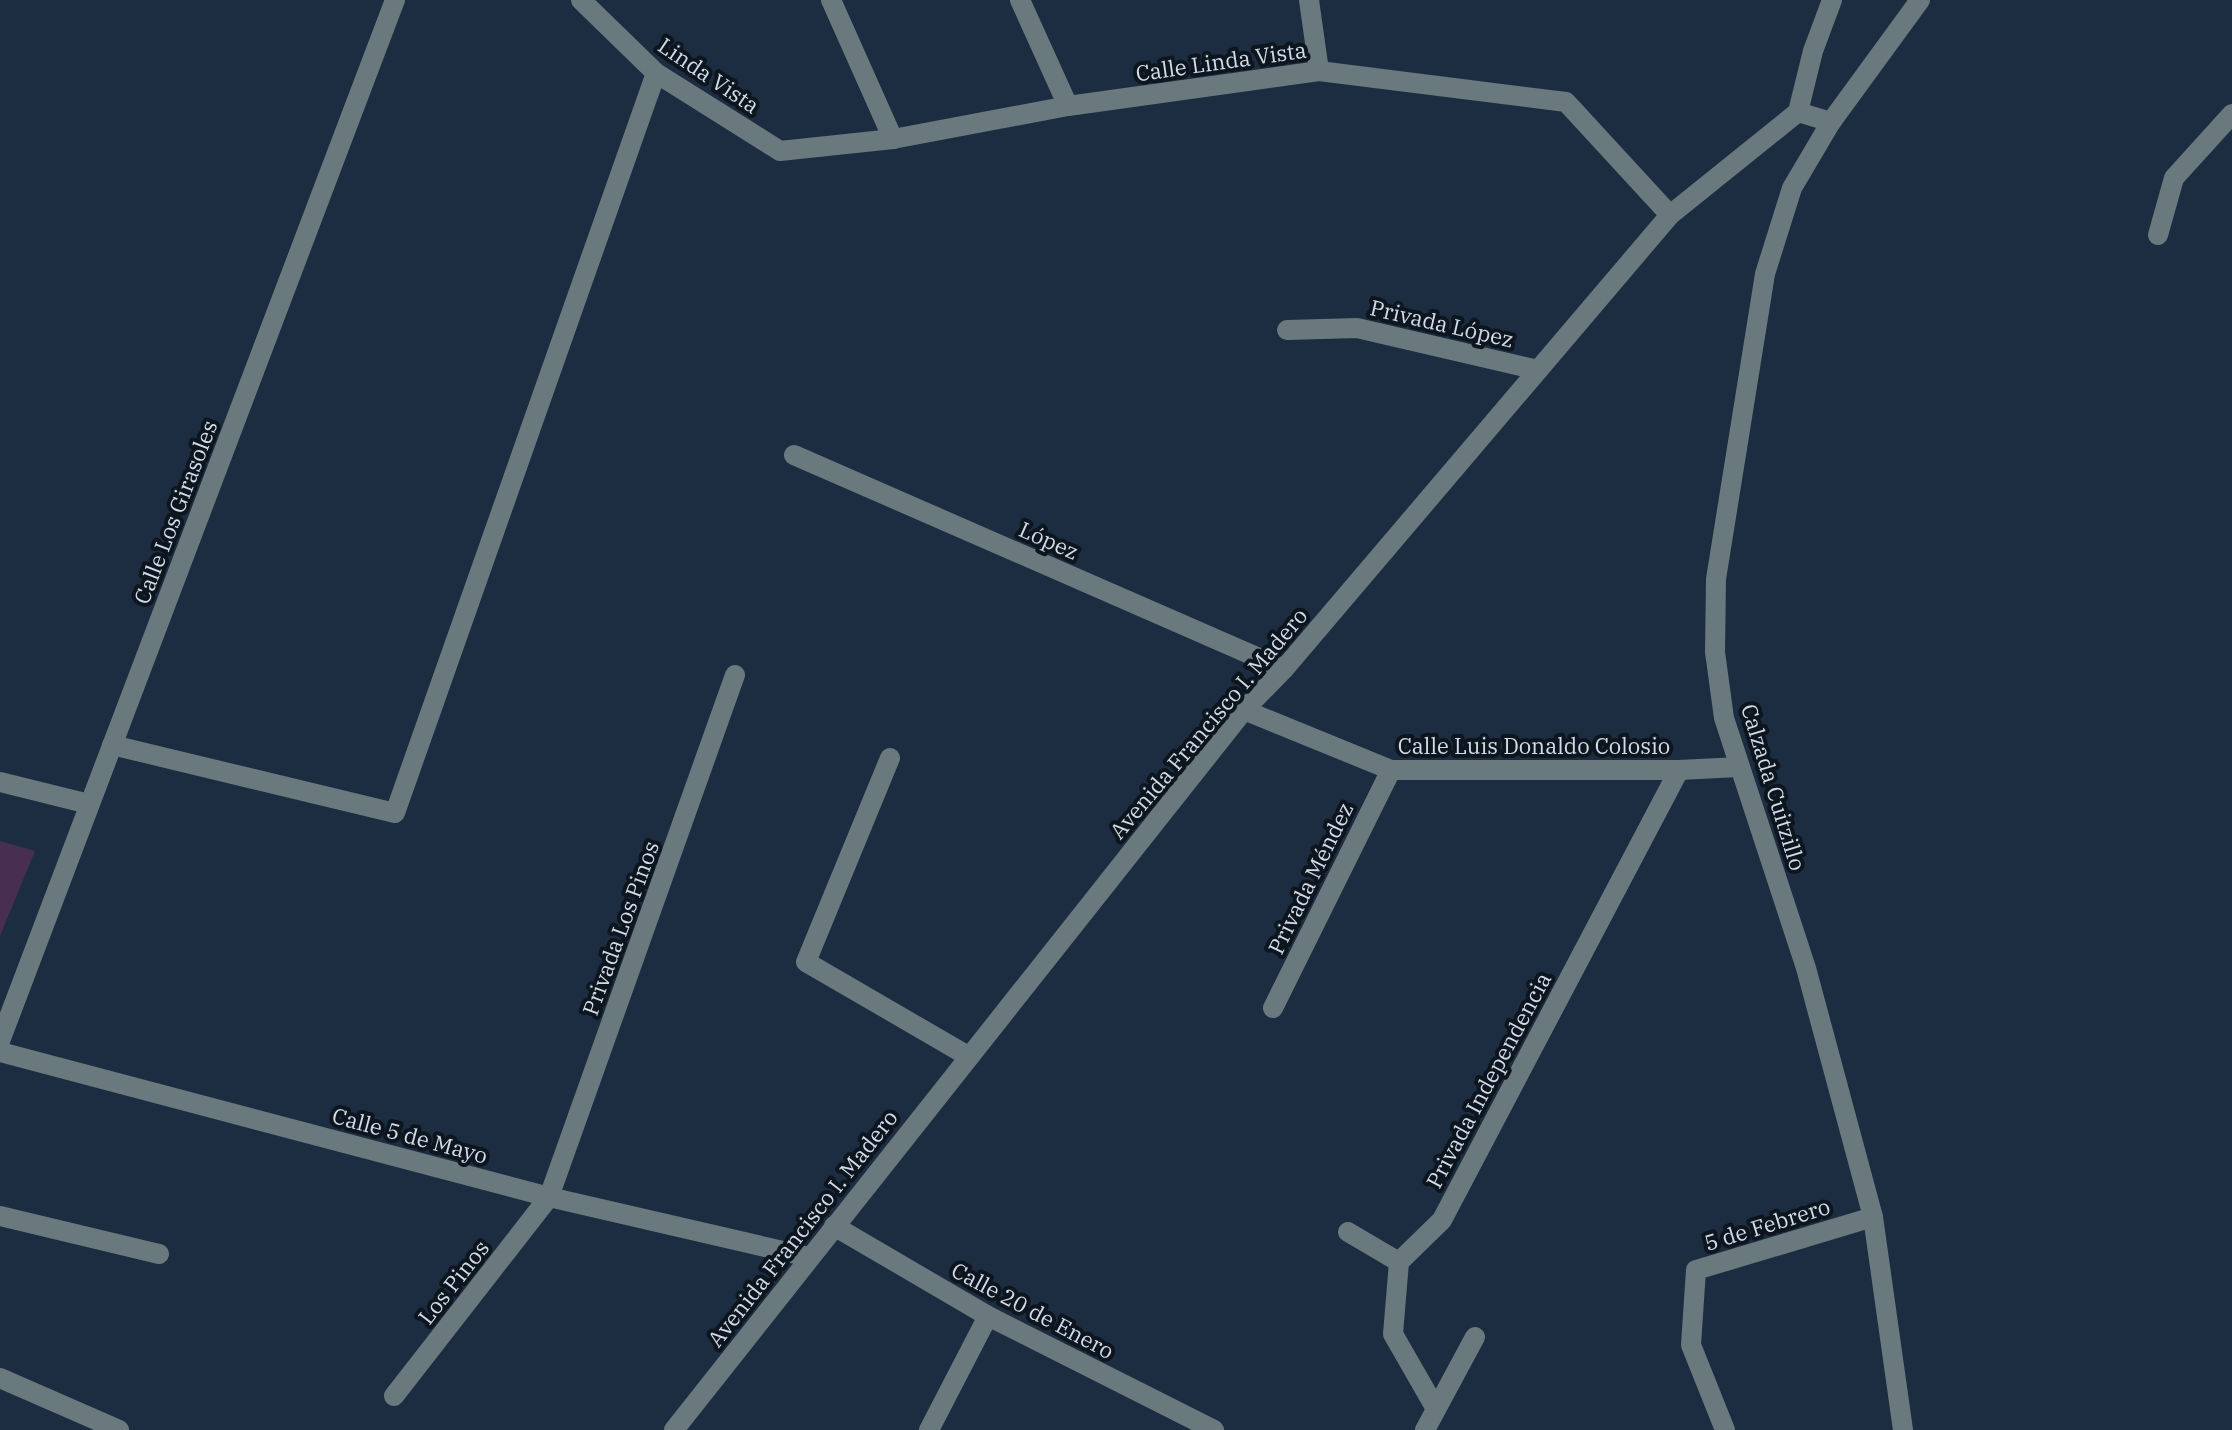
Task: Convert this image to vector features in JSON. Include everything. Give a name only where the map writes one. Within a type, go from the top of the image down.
[{"type":"street","name":"Calle Los Girasoles","points":[[0,1041],[395,0]]},
{"type":"street","name":"Linda Vista","points":[[581,0],[656,73],[780,151]]},
{"type":"street","points":[[831,0],[893,139]]},
{"type":"street","points":[[1020,0],[1068,106]]},
{"type":"street","points":[[1309,0],[1319,71]]},
{"type":"street","points":[[1831,122],[1798,112],[1813,51],[1832,0]]},
{"type":"street","name":"Calzada Cuitzillo","points":[[1903,1430],[1873,1217],[1806,968],[1724,718],[1715,652],[1716,579],[1765,274],[1792,188],[1831,122],[1920,0]]},
{"type":"street","name":"Calle Linda Vista","points":[[780,151],[893,139],[1068,106],[1319,71],[1566,102],[1670,215]]},
{"type":"street","points":[[112,745],[395,813],[656,73]]},
{"type":"street","name":"Avenida Francisco I. Madero","points":[[674,1430],[1244,710],[1284,669],[1670,215],[1798,112]]},
{"type":"street","points":[[2158,235],[2174,178],[2232,114]]},
{"type":"street","name":"Privada López","points":[[1287,330],[1357,328],[1538,370]]},
{"type":"street","name":"López","points":[[794,455],[1284,669]]},
{"type":"street","name":"Privada Los Pinos","points":[[549,1197],[735,675]]},
{"type":"street","name":"Calle Luis Donaldo Colosio","points":[[1244,710],[1391,770],[1679,770],[1739,767]]},
{"type":"street","points":[[890,758],[806,962],[968,1056]]},
{"type":"street","name":"Privada Méndez","points":[[1273,1008],[1391,770]]},
{"type":"street","name":"Privada Independencia","points":[[1399,1262],[1442,1220],[1679,770]]},
{"type":"street","points":[[0,782],[89,804]]},
{"type":"street","name":"Calle 5 de Mayo","points":[[0,1052],[549,1197],[809,1257]]},
{"type":"street","name":"Los Pinos","points":[[394,1396],[549,1197]]},
{"type":"street","points":[[0,1216],[159,1254]]},
{"type":"street","name":"5 de Febrero","points":[[1725,1430],[1691,1345],[1696,1270],[1873,1217]]},
{"type":"street","name":"Calle 20 de Enero","points":[[834,1226],[988,1316],[1214,1430]]},
{"type":"street","points":[[1348,1232],[1399,1262],[1393,1334],[1436,1409]]},
{"type":"street","points":[[929,1430],[988,1316]]},
{"type":"street","points":[[1425,1430],[1475,1337]]},
{"type":"street","points":[[0,1378],[119,1430]]},
{"type":"shaded area","points":[[0,841],[35,851],[0,936]]}]
